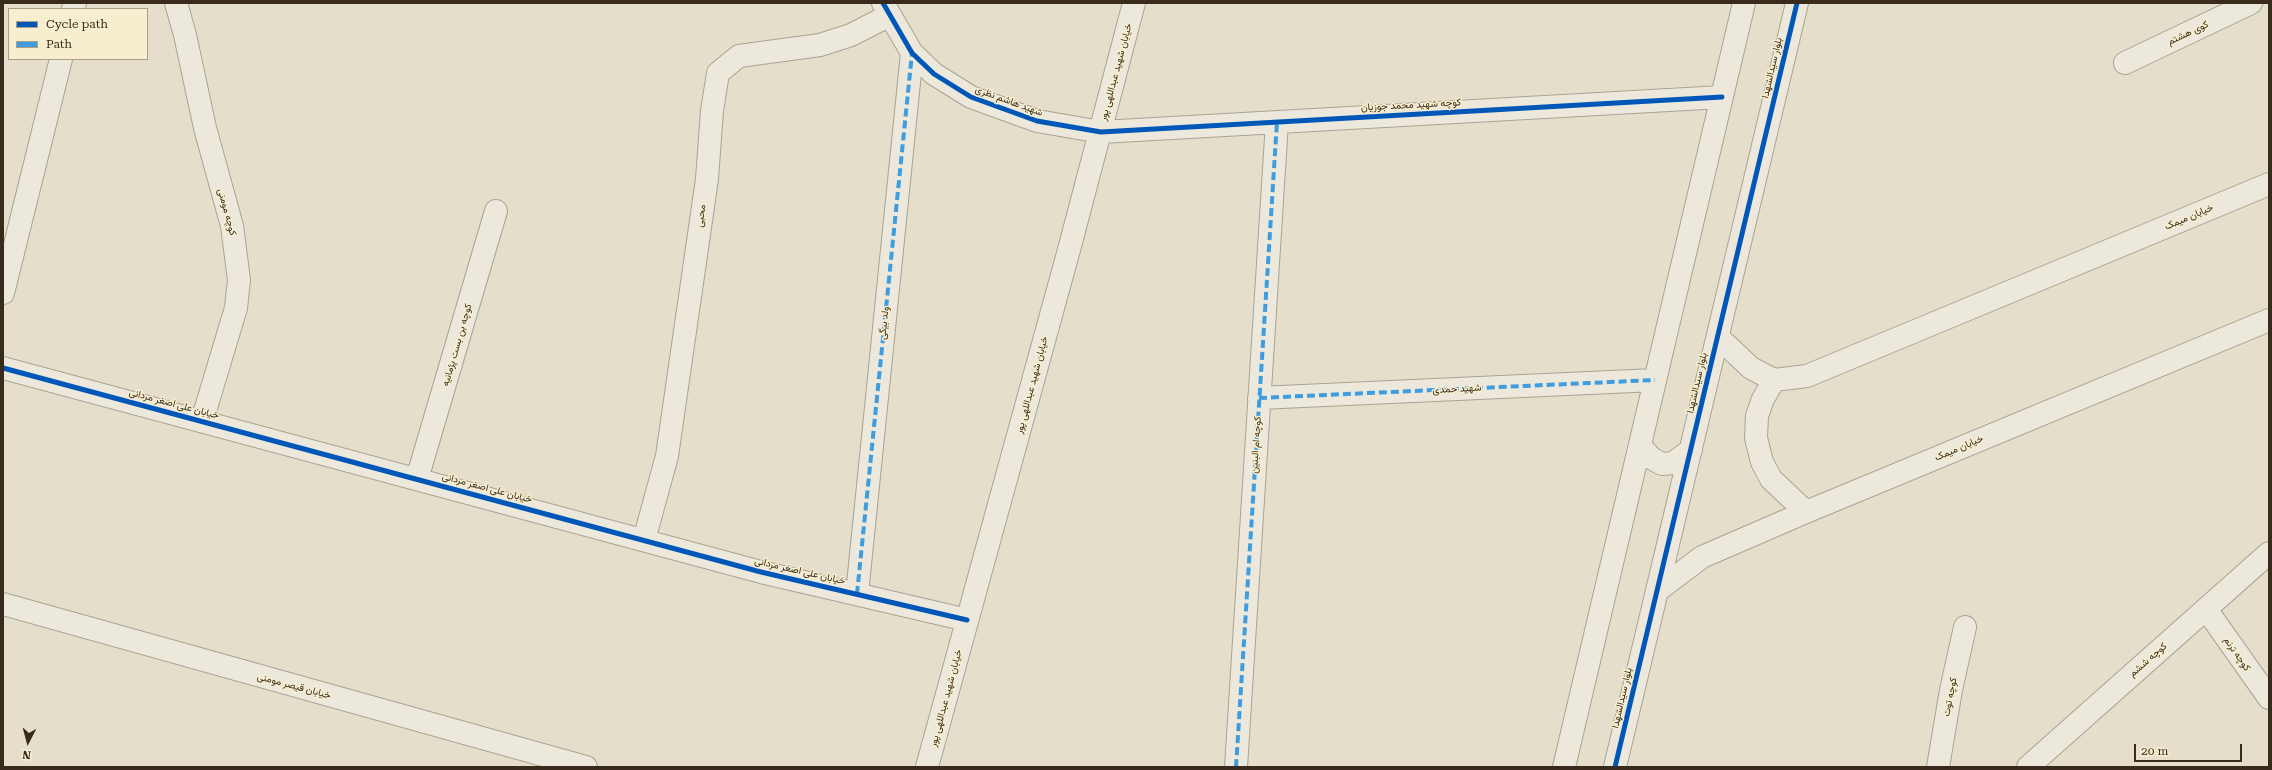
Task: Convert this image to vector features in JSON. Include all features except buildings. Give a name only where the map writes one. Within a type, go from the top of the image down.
[{"type":"street","name":"کوچه مومنی","points":[[176,3],[185,35],[205,128],[232,226],[239,280],[236,308],[202,421]]},
{"type":"street","name":"خیابان شهید عبداللهی پور","points":[[927,767],[1134,3]]},
{"type":"street","points":[[1564,767],[1744,3]]},
{"type":"street","name":"بلوار سیدالشهدا","points":[[1615,767],[1797,3]]},
{"type":"street","name":"کوی هشتم","points":[[2124,63],[2252,3]]},
{"type":"street","name":"شهید هاشم نظری","points":[[886,9],[912,52],[934,74],[970,97],[1037,122],[1100,132]]},
{"type":"street","name":"محبی","points":[[644,540],[667,456],[707,179],[712,111],[718,73],[739,56],[820,45],[851,35],[886,9]]},
{"type":"street","name":"ولد بیگی","points":[[856,594],[912,52]]},
{"type":"street","points":[[3,293],[61,60]]},
{"type":"street","name":"کوچه شهید محمد جوزیان","points":[[1100,132],[1722,97]]},
{"type":"street","name":"کوچه ام البنین","points":[[1236,767],[1277,122]]},
{"type":"street","name":"خیابان میمک","points":[[1774,380],[1807,376],[2269,184]]},
{"type":"street","name":"کوچه بن بست پژمانیه","points":[[418,479],[496,211]]},
{"type":"street","name":"خیابان میمک","points":[[1657,592],[1702,557],[1806,512],[2269,320]]},
{"type":"street","points":[[1718,337],[1751,368],[1774,380],[1763,399],[1757,416],[1756,438],[1762,462],[1771,479],[1806,512]]},
{"type":"street","name":"خیابان علی اصغر مردانی","points":[[3,368],[761,572],[967,620]]},
{"type":"street","name":"شهید حمدی","points":[[1259,398],[1655,380]]},
{"type":"street","points":[[1640,446],[1650,458],[1662,464],[1673,463],[1690,450]]},
{"type":"street","name":"کوچه ششم","points":[[2029,767],[2269,553]]},
{"type":"street","name":"خیابان قیصر مومنی","points":[[3,604],[586,767]]},
{"type":"street","name":"کوچه ترنم","points":[[2206,610],[2269,698]]},
{"type":"street","name":"کوچه توت","points":[[1938,767],[1951,690],[1965,627]]},
{"type":"marked path","points":[[857,594],[912,53]]},
{"type":"marked path","points":[[1236,767],[1277,122]]},
{"type":"marked path","points":[[1259,398],[1655,380]]},
{"type":"cycle path","points":[[883,3],[912,53],[934,74],[971,97],[1037,121],[1101,132],[1722,97]]},
{"type":"cycle path","points":[[1615,767],[1797,3]]},
{"type":"cycle path","points":[[3,368],[761,572],[967,620]]}]
